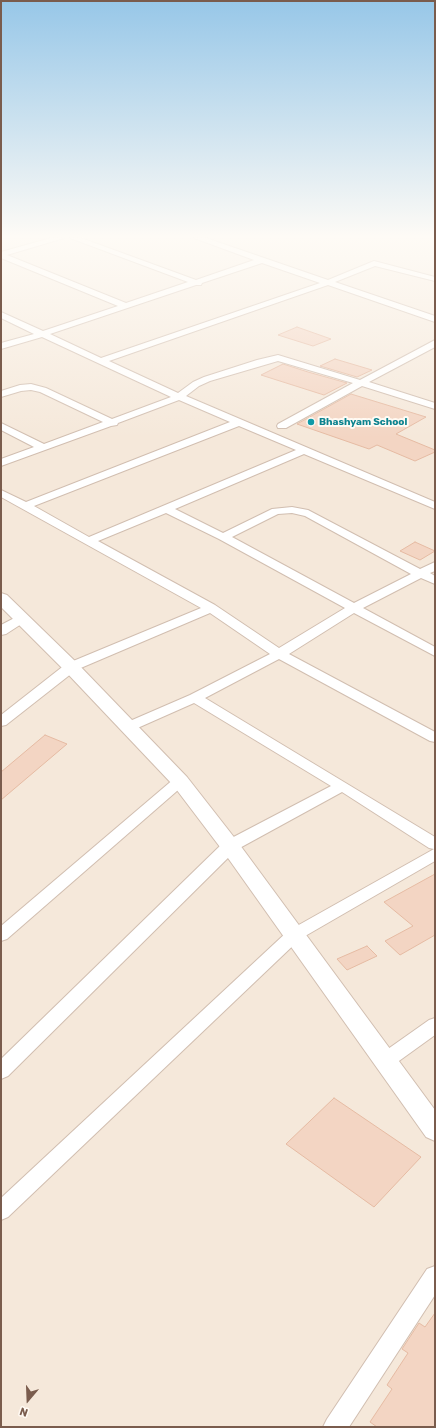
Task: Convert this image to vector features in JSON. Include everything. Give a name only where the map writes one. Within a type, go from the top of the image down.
[{"type":"street","points":[[1,346],[43,334],[129,305]]},
{"type":"street","points":[[100,361],[266,305]]},
{"type":"street","points":[[391,305],[435,319]]},
{"type":"street","points":[[1,315],[238,423],[435,506]]},
{"type":"street","points":[[282,426],[435,343]]},
{"type":"street","points":[[1,463],[113,423],[179,397],[196,384],[206,379],[278,358],[435,406]]},
{"type":"street","points":[[1,394],[20,388],[31,387],[43,390],[113,423]]},
{"type":"street","points":[[25,506],[238,423]]},
{"type":"street","points":[[1,426],[44,448]]},
{"type":"street","points":[[89,541],[303,451]]},
{"type":"street","points":[[1,493],[211,608],[279,654],[435,738]]},
{"type":"street","points":[[167,509],[435,652]]},
{"type":"street","points":[[222,537],[276,511],[292,510],[308,513],[421,574],[435,580]]},
{"type":"street","points":[[128,727],[195,698],[279,654],[354,608],[435,566]]},
{"type":"street","points":[[1,598],[71,667],[180,781],[230,846],[435,1130]]},
{"type":"street","points":[[1,722],[71,667],[211,608]]},
{"type":"street","points":[[1,631],[22,618]]},
{"type":"street","points":[[195,698],[342,786],[435,844]]},
{"type":"street","points":[[1,935],[180,781]]},
{"type":"street","points":[[1,1071],[230,846],[342,786]]},
{"type":"street","points":[[1,1211],[294,935],[435,854]]},
{"type":"street","points":[[385,1061],[435,1025]]},
{"type":"street","points":[[335,1427],[435,1276]]},
{"type":"shaded area","points":[[1,305],[435,305],[435,1427],[1,1427]]},
{"type":"building","points":[[297,327],[331,339],[313,346],[278,335]]},
{"type":"building","points":[[335,359],[372,370],[357,377],[320,366]]},
{"type":"building","points":[[283,364],[347,383],[324,395],[261,375]]},
{"type":"building","name":"Bhashyam School","points":[[351,394],[426,417],[396,434],[435,450],[435,452],[415,461],[377,445],[369,449],[297,424]]},
{"type":"building","points":[[415,542],[435,551],[420,560],[400,551]]},
{"type":"building","points":[[45,735],[67,744],[1,800],[1,772]]},
{"type":"building","points":[[435,874],[435,935],[400,955],[385,941],[413,926],[384,902]]},
{"type":"building","points":[[367,946],[377,956],[347,970],[337,959]]},
{"type":"building","points":[[334,1098],[421,1157],[374,1207],[286,1144]]},
{"type":"building","points":[[435,1313],[435,1427],[377,1427],[370,1422],[392,1389],[387,1385],[408,1353],[402,1349],[419,1323],[425,1327]]},
{"type":"place","name":"Bhashyam School","points":[[311,422]]}]
